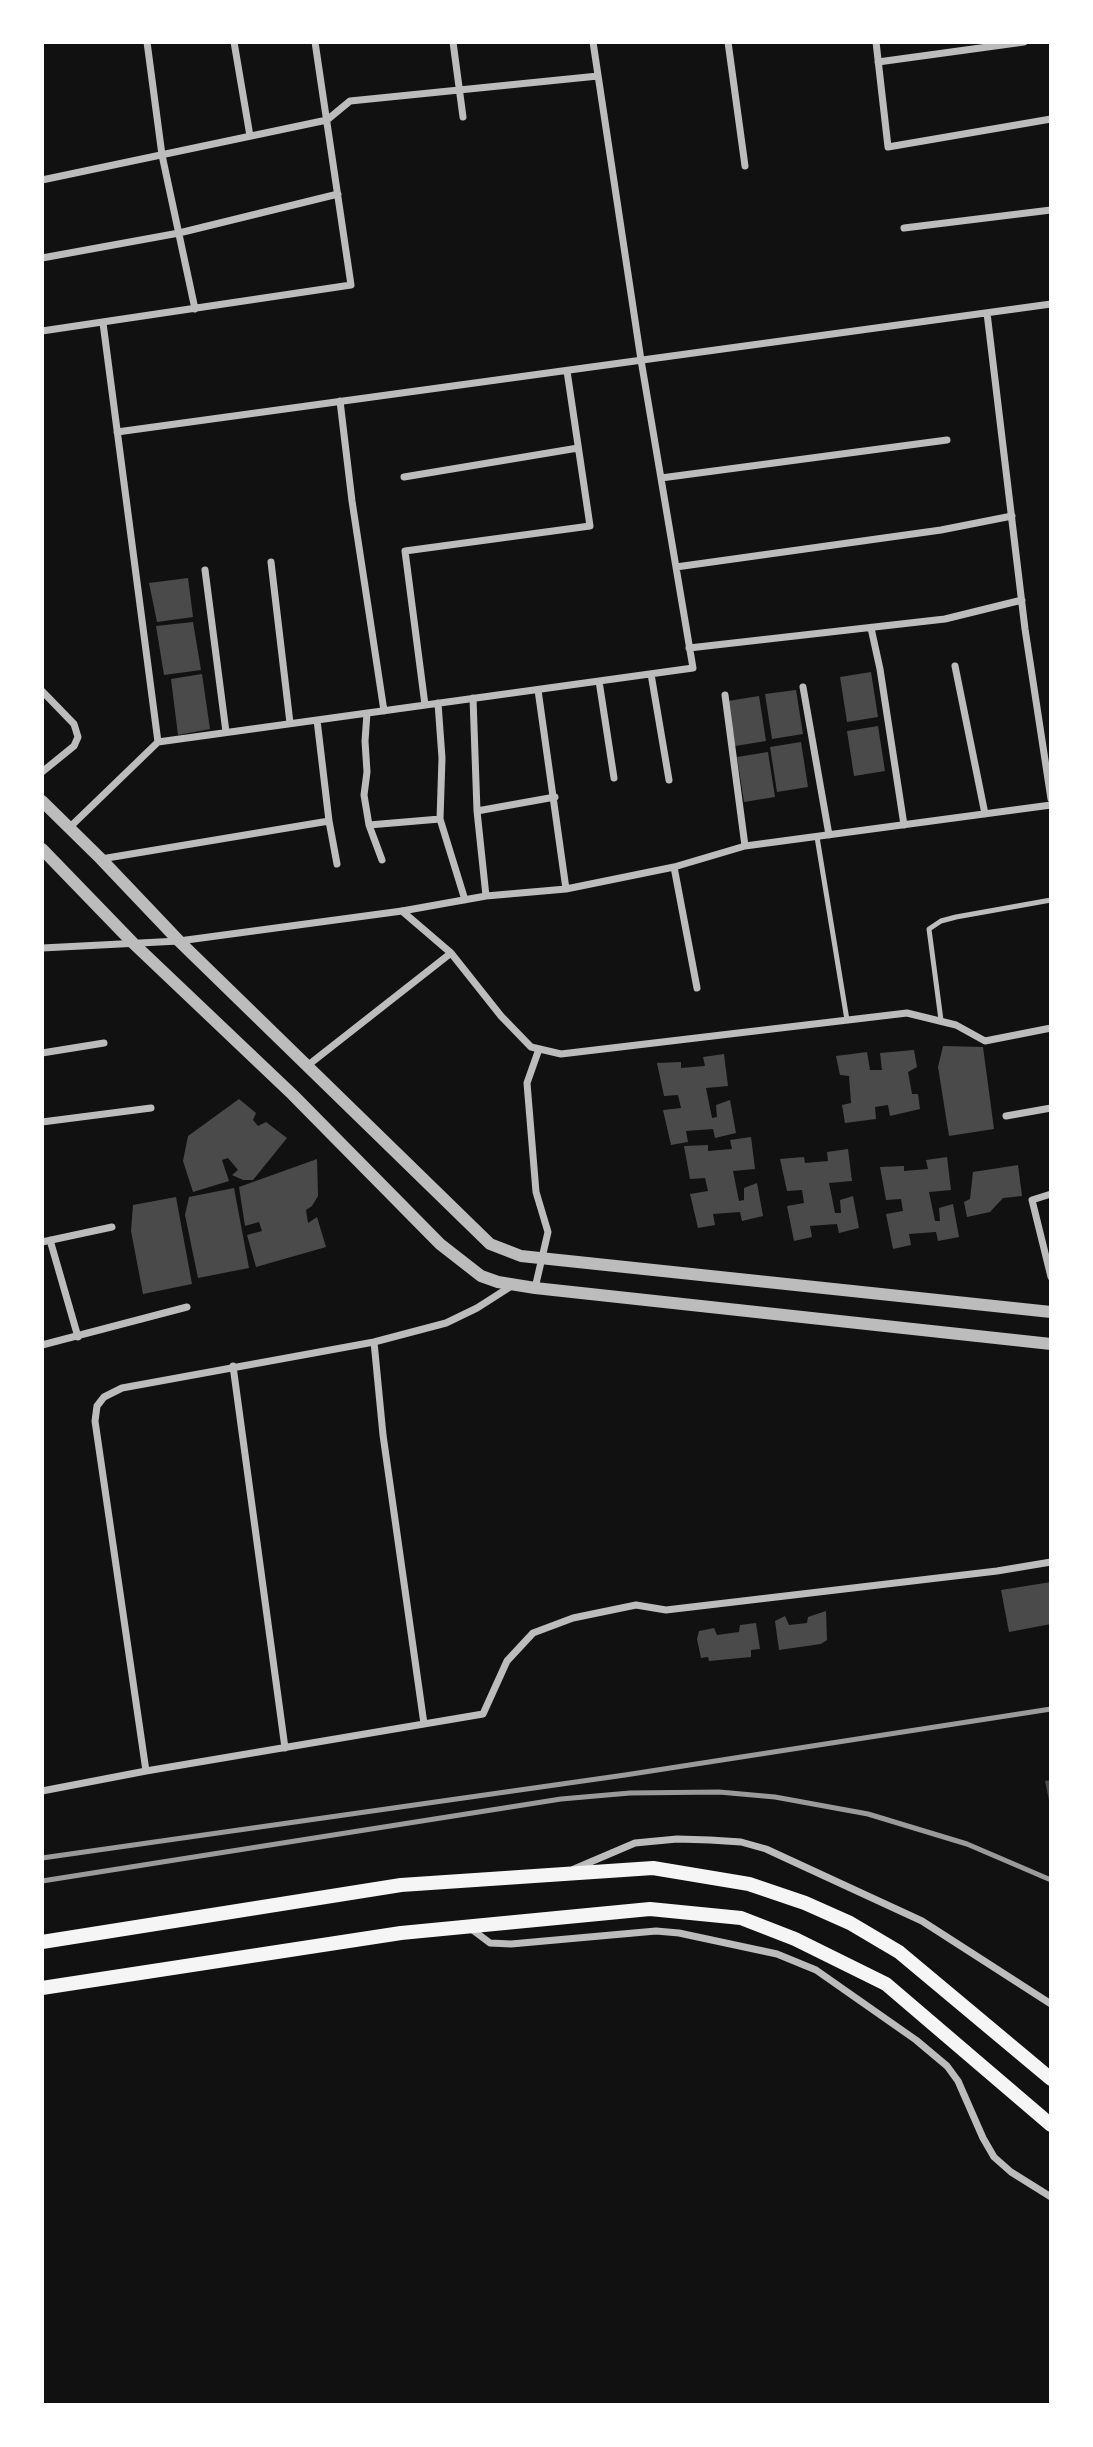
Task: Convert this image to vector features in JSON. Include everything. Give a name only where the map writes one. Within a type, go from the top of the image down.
[{"type":"main road","points":[[42,1942],[401,1885],[653,1868],[749,1884],[805,1903],[850,1923],[899,1952],[1051,2079]]},
{"type":"main road","points":[[42,1987],[401,1933],[468,1926],[650,1909],[741,1918],[795,1939],[886,1984],[1051,2125]]},
{"type":"street","points":[[147,42],[162,155],[195,309]]},
{"type":"street","points":[[233,42],[250,136]]},
{"type":"street","points":[[42,331],[351,285],[315,42]]},
{"type":"street","points":[[453,42],[463,117]]},
{"type":"street","points":[[69,828],[158,742],[693,668],[641,360],[593,42]]},
{"type":"street","points":[[728,42],[745,166]]},
{"type":"street","points":[[876,42],[888,147],[1051,119]]},
{"type":"street","points":[[878,62],[1024,42]]},
{"type":"street","points":[[42,180],[327,120],[350,101],[598,76]]},
{"type":"street","points":[[42,258],[179,233],[338,194]]},
{"type":"street","points":[[904,228],[1051,210]]},
{"type":"street","points":[[117,432],[1051,304]]},
{"type":"street","points":[[987,313],[1022,600],[1051,799]]},
{"type":"street","points":[[103,323],[158,742]]},
{"type":"street","points":[[425,705],[405,551],[590,526],[566,371]]},
{"type":"street","points":[[340,401],[352,501],[384,711]]},
{"type":"street","points":[[661,478],[947,440]]},
{"type":"street","points":[[404,477],[578,448]]},
{"type":"street","points":[[676,567],[941,530],[1012,516]]},
{"type":"street","points":[[271,562],[290,723]]},
{"type":"street","points":[[205,570],[226,732]]},
{"type":"street","points":[[689,648],[945,619],[1022,600]]},
{"type":"street","points":[[871,628],[880,669],[904,825]]},
{"type":"street","points":[[955,666],[985,814]]},
{"type":"street","points":[[651,674],[669,780]]},
{"type":"street","points":[[600,681],[614,778]]},
{"type":"street","points":[[803,687],[829,835]]},
{"type":"street","points":[[538,690],[566,889]]},
{"type":"street","points":[[42,691],[74,724],[78,737],[74,746],[42,772]]},
{"type":"street","points":[[725,695],[745,846]]},
{"type":"street","points":[[473,698],[477,811],[486,896]]},
{"type":"street","points":[[439,703],[442,758],[440,819],[465,900]]},
{"type":"street","points":[[367,713],[365,795],[369,825],[382,860]]},
{"type":"street","points":[[317,720],[337,864]]},
{"type":"street","points":[[477,811],[555,797]]},
{"type":"street","points":[[42,801],[179,941],[479,1235],[506,1252],[542,1259],[1051,1312]]},
{"type":"street","points":[[42,948],[179,941],[402,911],[486,896],[566,889],[674,867],[745,846],[1051,805]]},
{"type":"street","points":[[369,825],[440,819]]},
{"type":"street","points":[[101,859],[329,821]]},
{"type":"street","points":[[42,849],[133,943],[293,1095],[440,1244],[481,1276],[498,1282],[535,1288],[1051,1345]]},
{"type":"street","points":[[674,867],[697,988]]},
{"type":"street","points":[[402,911],[451,953],[501,1016],[531,1047],[561,1054],[607,1051],[907,1013],[956,1025],[985,1041],[1051,1028]]},
{"type":"street","points":[[307,1066],[451,953]]},
{"type":"street","points":[[42,1053],[104,1043]]},
{"type":"street","points":[[535,1288],[548,1232],[536,1192],[527,1083],[539,1049]]},
{"type":"street","points":[[42,1122],[151,1108]]},
{"type":"street","points":[[1006,1116],[1051,1108]]},
{"type":"street","points":[[1051,1194],[1032,1200],[1051,1277]]},
{"type":"street","points":[[78,1337],[46,1241],[112,1227]]},
{"type":"street","points":[[146,1770],[95,1421],[97,1406],[104,1397],[122,1388],[374,1342],[446,1323],[477,1308],[513,1285]]},
{"type":"street","points":[[42,1345],[187,1307]]},
{"type":"street","points":[[374,1342],[383,1435],[424,1724]]},
{"type":"street","points":[[233,1366],[285,1748]]},
{"type":"street","points":[[42,1791],[146,1770],[483,1714],[507,1661],[533,1633],[573,1618],[636,1605],[666,1610],[997,1572],[1051,1562]]},
{"type":"street","points":[[560,1875],[635,1843],[677,1839],[740,1842],[766,1849],[914,1917],[1051,2004]]},
{"type":"street","points":[[468,1926],[490,1943],[511,1944],[656,1931],[679,1933],[777,1955],[816,1970],[916,2040],[947,2066],[958,2081],[994,2157],[1011,2172],[1051,2196]]},
{"type":"lane","points":[[817,837],[847,1020]]},
{"type":"lane","points":[[940,1020],[929,929],[941,921],[956,917],[1051,900]]},
{"type":"building","points":[[188,578],[193,617],[157,622],[149,583]]},
{"type":"building","points":[[193,622],[201,670],[164,675],[156,626]]},
{"type":"building","points":[[871,672],[878,717],[847,722],[840,677]]},
{"type":"building","points":[[202,674],[210,729],[178,735],[171,679]]},
{"type":"building","points":[[796,690],[803,734],[772,739],[765,694]]},
{"type":"building","points":[[759,696],[766,741],[735,746],[728,701]]},
{"type":"building","points":[[878,726],[885,771],[854,776],[847,731]]},
{"type":"building","points":[[801,742],[808,787],[777,792],[770,747]]},
{"type":"building","points":[[768,752],[775,797],[744,802],[737,757]]},
{"type":"building","points":[[943,1046],[983,1047],[994,1129],[949,1136],[938,1067]]},
{"type":"building","points":[[914,1050],[917,1067],[908,1072],[912,1094],[918,1094],[920,1109],[890,1116],[888,1105],[875,1107],[876,1119],[845,1123],[842,1105],[851,1103],[849,1076],[840,1075],[836,1056],[867,1052],[870,1070],[882,1070],[880,1053]]},
{"type":"building","points":[[724,1054],[728,1086],[706,1088],[712,1118],[717,1117],[716,1105],[730,1100],[736,1133],[715,1138],[713,1129],[686,1131],[688,1142],[671,1145],[663,1110],[681,1108],[678,1095],[664,1096],[657,1063],[681,1062],[681,1068],[705,1066],[703,1057]]},
{"type":"building","points":[[239,1099],[256,1113],[253,1120],[258,1126],[266,1122],[287,1138],[253,1180],[243,1180],[232,1175],[238,1170],[228,1158],[222,1160],[229,1181],[193,1192],[183,1161],[188,1136]]},
{"type":"building","points":[[751,1137],[755,1169],[733,1171],[739,1201],[744,1200],[744,1188],[757,1183],[763,1216],[742,1221],[740,1212],[713,1214],[715,1225],[698,1228],[690,1194],[708,1191],[705,1178],[690,1179],[684,1146],[708,1145],[708,1151],[732,1149],[730,1140]]},
{"type":"building","points":[[848,1149],[852,1181],[829,1183],[835,1213],[841,1213],[840,1200],[853,1196],[859,1228],[839,1233],[837,1224],[810,1226],[812,1237],[794,1241],[787,1206],[804,1203],[802,1190],[787,1191],[780,1159],[804,1157],[805,1163],[828,1161],[827,1152]]},
{"type":"building","points":[[947,1157],[951,1190],[929,1192],[935,1221],[940,1221],[939,1208],[953,1204],[959,1237],[938,1241],[936,1232],[909,1234],[911,1245],[893,1249],[886,1214],[903,1211],[901,1199],[886,1200],[880,1167],[904,1166],[904,1171],[928,1169],[926,1160]]},
{"type":"building","points":[[317,1159],[318,1196],[306,1210],[308,1223],[317,1217],[326,1247],[256,1267],[247,1235],[262,1231],[259,1222],[245,1226],[239,1187]]},
{"type":"building","points":[[1018,1165],[1022,1196],[1003,1198],[990,1212],[967,1217],[964,1202],[970,1199],[973,1172]]},
{"type":"building","points":[[234,1188],[249,1268],[198,1278],[185,1215],[189,1197]]},
{"type":"building","points":[[176,1197],[192,1284],[143,1294],[131,1231],[133,1205]]},
{"type":"building","points":[[1051,1582],[1051,1624],[1009,1632],[1001,1590]]},
{"type":"building","points":[[826,1611],[827,1640],[821,1644],[779,1650],[775,1621],[785,1616],[789,1625],[807,1623],[808,1617]]},
{"type":"building","points":[[756,1623],[760,1649],[751,1650],[751,1657],[709,1661],[708,1657],[701,1658],[697,1639],[699,1631],[714,1628],[717,1635],[739,1632],[740,1625]]},
{"type":"building","points":[[1051,1780],[1051,1805],[1050,1805],[1045,1781]]},
{"type":"railway","points":[[42,1858],[625,1775],[1051,1709]]},
{"type":"railway","points":[[42,1881],[561,1799],[630,1793],[719,1792],[775,1797],[868,1814],[967,1844],[1051,1880]]}]
